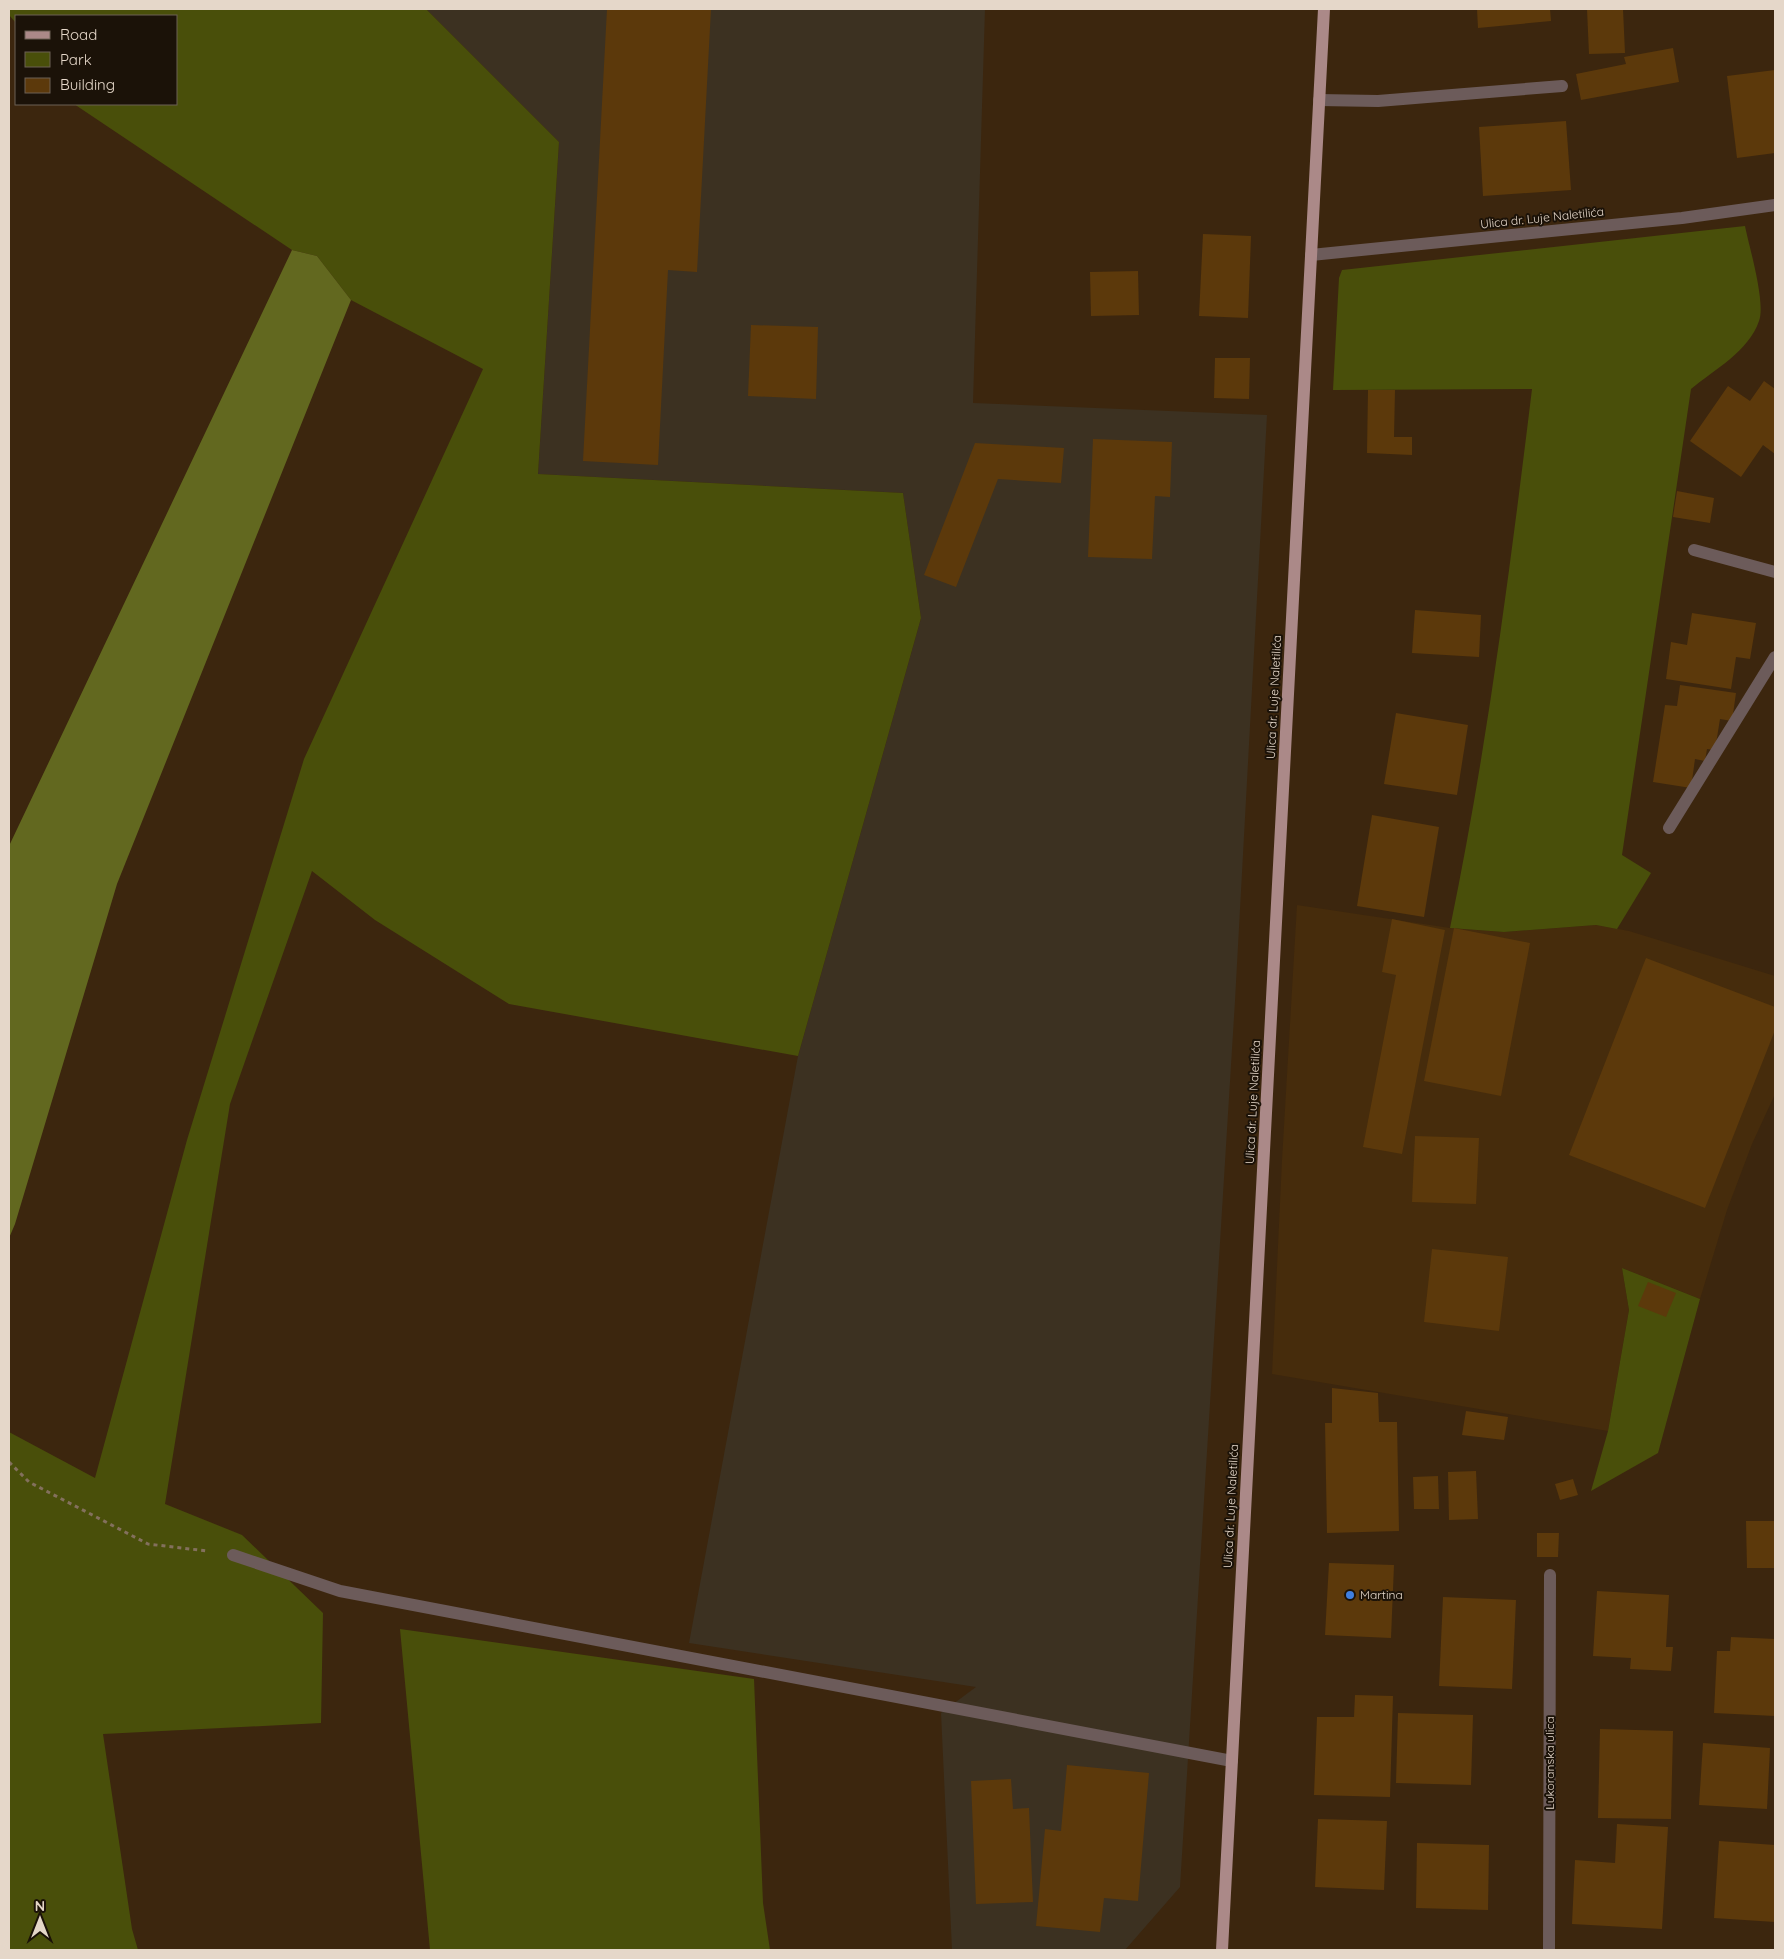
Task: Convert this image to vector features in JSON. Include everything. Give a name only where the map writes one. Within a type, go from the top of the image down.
[{"type":"main road","name":"Ulica dr. Luje Naletilića","points":[[1222,1950],[1324,9]]},
{"type":"street","points":[[1319,100],[1378,101],[1562,86]]},
{"type":"street","name":"Ulica dr. Luje Naletilića","points":[[1311,255],[1682,218],[1775,205]]},
{"type":"street","points":[[1694,550],[1775,572]]},
{"type":"street","points":[[1669,828],[1775,657]]},
{"type":"street","points":[[233,1555],[340,1591],[1232,1761]]},
{"type":"street","name":"Lukoranska ulica","points":[[1549,1950],[1550,1575]]},
{"type":"path","points":[[9,1462],[29,1482],[148,1544],[233,1555]]},
{"type":"shaded area","points":[[426,9],[985,9],[973,403],[1267,415],[1235,1001],[1180,1887],[1125,1950],[952,1950],[941,1713],[976,1687],[689,1643],[798,1056],[921,618],[903,493],[538,474],[559,142]]},
{"type":"shaded area","points":[[1297,905],[1450,928],[1504,932],[1596,925],[1629,931],[1775,976],[1775,1094],[1752,1144],[1727,1210],[1700,1299],[1622,1268],[1629,1310],[1608,1431],[1272,1374]]},
{"type":"green space","points":[[9,9],[426,9],[559,142],[538,474],[903,493],[921,618],[798,1056],[509,1004],[375,920],[312,871],[230,1104],[165,1504],[242,1535],[323,1613],[321,1723],[103,1734],[132,1929],[138,1950],[9,1950],[9,1432],[95,1478],[187,1140],[304,759],[483,369],[351,300],[317,256],[292,250],[75,105],[178,105],[178,15],[15,15],[15,22],[9,15]]},
{"type":"green space","points":[[1745,226],[1759,288],[1761,313],[1754,332],[1739,351],[1691,389],[1622,855],[1651,873],[1617,929],[1596,925],[1504,932],[1450,928],[1486,726],[1506,591],[1532,389],[1333,390],[1339,278],[1342,270]]},
{"type":"green space","points":[[292,250],[317,256],[351,300],[117,884],[15,1224],[9,1238],[9,846]]},
{"type":"green space","points":[[1622,1268],[1700,1299],[1658,1453],[1591,1491],[1608,1431],[1629,1310]]},
{"type":"green space","points":[[400,1629],[754,1679],[763,1903],[770,1950],[430,1950]]},
{"type":"building","points":[[607,9],[711,9],[697,272],[668,270],[658,465],[583,461]]},
{"type":"building","points":[[1477,9],[1550,9],[1551,21],[1478,28]]},
{"type":"building","points":[[1587,9],[1623,9],[1625,53],[1589,54]]},
{"type":"building","points":[[1673,48],[1679,82],[1581,100],[1576,74],[1626,64],[1624,57]]},
{"type":"building","points":[[1775,70],[1775,153],[1737,158],[1727,76]]},
{"type":"building","points":[[1566,121],[1571,190],[1483,196],[1479,127]]},
{"type":"building","points":[[1203,234],[1251,236],[1248,318],[1199,316]]},
{"type":"building","points":[[1138,271],[1139,315],[1091,316],[1090,272]]},
{"type":"building","points":[[751,325],[818,327],[816,399],[748,396]]},
{"type":"building","points":[[1215,358],[1250,358],[1249,399],[1214,398]]},
{"type":"building","points":[[1764,381],[1775,389],[1775,454],[1763,445],[1741,477],[1690,441],[1728,386],[1750,401]]},
{"type":"building","points":[[1368,390],[1395,390],[1394,437],[1412,437],[1412,455],[1367,453]]},
{"type":"building","points":[[1093,439],[1172,442],[1170,497],[1155,496],[1152,559],[1088,557]]},
{"type":"building","points":[[975,443],[1064,448],[1061,483],[998,479],[956,587],[924,575]]},
{"type":"building","points":[[1677,491],[1714,498],[1710,523],[1673,517]]},
{"type":"building","points":[[1415,610],[1481,615],[1479,657],[1412,653]]},
{"type":"building","points":[[1692,613],[1756,623],[1750,659],[1736,657],[1731,689],[1666,679],[1671,642],[1687,645]]},
{"type":"building","points":[[1680,685],[1736,693],[1732,721],[1720,719],[1715,750],[1707,749],[1705,761],[1695,759],[1691,788],[1653,782],[1665,705],[1677,706]]},
{"type":"building","points":[[1396,713],[1468,725],[1457,795],[1384,784]]},
{"type":"building","points":[[1372,815],[1439,827],[1424,917],[1357,906]]},
{"type":"building","points":[[1392,919],[1445,930],[1402,1154],[1363,1147],[1396,975],[1382,972]]},
{"type":"building","points":[[1454,928],[1530,943],[1501,1096],[1424,1081]]},
{"type":"building","points":[[1646,958],[1775,1007],[1775,1030],[1705,1208],[1569,1155]]},
{"type":"building","points":[[1415,1136],[1479,1138],[1476,1204],[1412,1202]]},
{"type":"building","points":[[1432,1249],[1508,1257],[1499,1331],[1424,1322]]},
{"type":"building","points":[[1648,1282],[1676,1293],[1666,1317],[1638,1306]]},
{"type":"building","points":[[1332,1388],[1378,1393],[1379,1422],[1397,1422],[1399,1531],[1327,1533],[1325,1423],[1332,1423]]},
{"type":"building","points":[[1466,1411],[1508,1417],[1504,1440],[1462,1435]]},
{"type":"building","points":[[1476,1471],[1478,1519],[1449,1520],[1448,1472]]},
{"type":"building","points":[[1438,1476],[1439,1509],[1414,1509],[1413,1477]]},
{"type":"building","points":[[1573,1479],[1578,1495],[1560,1500],[1555,1484]]},
{"type":"building","points":[[1746,1521],[1775,1521],[1775,1568],[1747,1568]]},
{"type":"building","points":[[1537,1533],[1559,1533],[1558,1557],[1537,1557]]},
{"type":"building","points":[[1329,1563],[1394,1565],[1391,1638],[1325,1635]]},
{"type":"building","points":[[1597,1591],[1669,1595],[1666,1647],[1673,1647],[1671,1671],[1630,1669],[1631,1658],[1593,1656]]},
{"type":"building","points":[[1443,1597],[1516,1600],[1512,1689],[1439,1686]]},
{"type":"building","points":[[1731,1637],[1775,1639],[1775,1716],[1714,1713],[1717,1651],[1730,1651]]},
{"type":"building","points":[[1355,1695],[1393,1696],[1390,1797],[1314,1795],[1317,1717],[1354,1717]]},
{"type":"building","points":[[1398,1713],[1473,1715],[1471,1785],[1396,1783]]},
{"type":"building","points":[[1600,1729],[1673,1731],[1671,1819],[1598,1818]]},
{"type":"building","points":[[1703,1743],[1770,1748],[1767,1809],[1699,1805]]},
{"type":"building","points":[[1067,1765],[1149,1773],[1138,1901],[1104,1898],[1100,1932],[1036,1926],[1045,1829],[1061,1831]]},
{"type":"building","points":[[1011,1779],[1013,1809],[1029,1808],[1033,1902],[976,1904],[971,1781]]},
{"type":"building","points":[[1318,1819],[1387,1821],[1384,1890],[1315,1887]]},
{"type":"building","points":[[1617,1824],[1668,1827],[1662,1929],[1572,1924],[1575,1860],[1615,1863]]},
{"type":"building","points":[[1719,1841],[1775,1845],[1775,1922],[1714,1918]]},
{"type":"building","points":[[1417,1843],[1489,1845],[1488,1910],[1416,1908]]},
{"type":"place","name":"Martina","points":[[1350,1595]]}]
